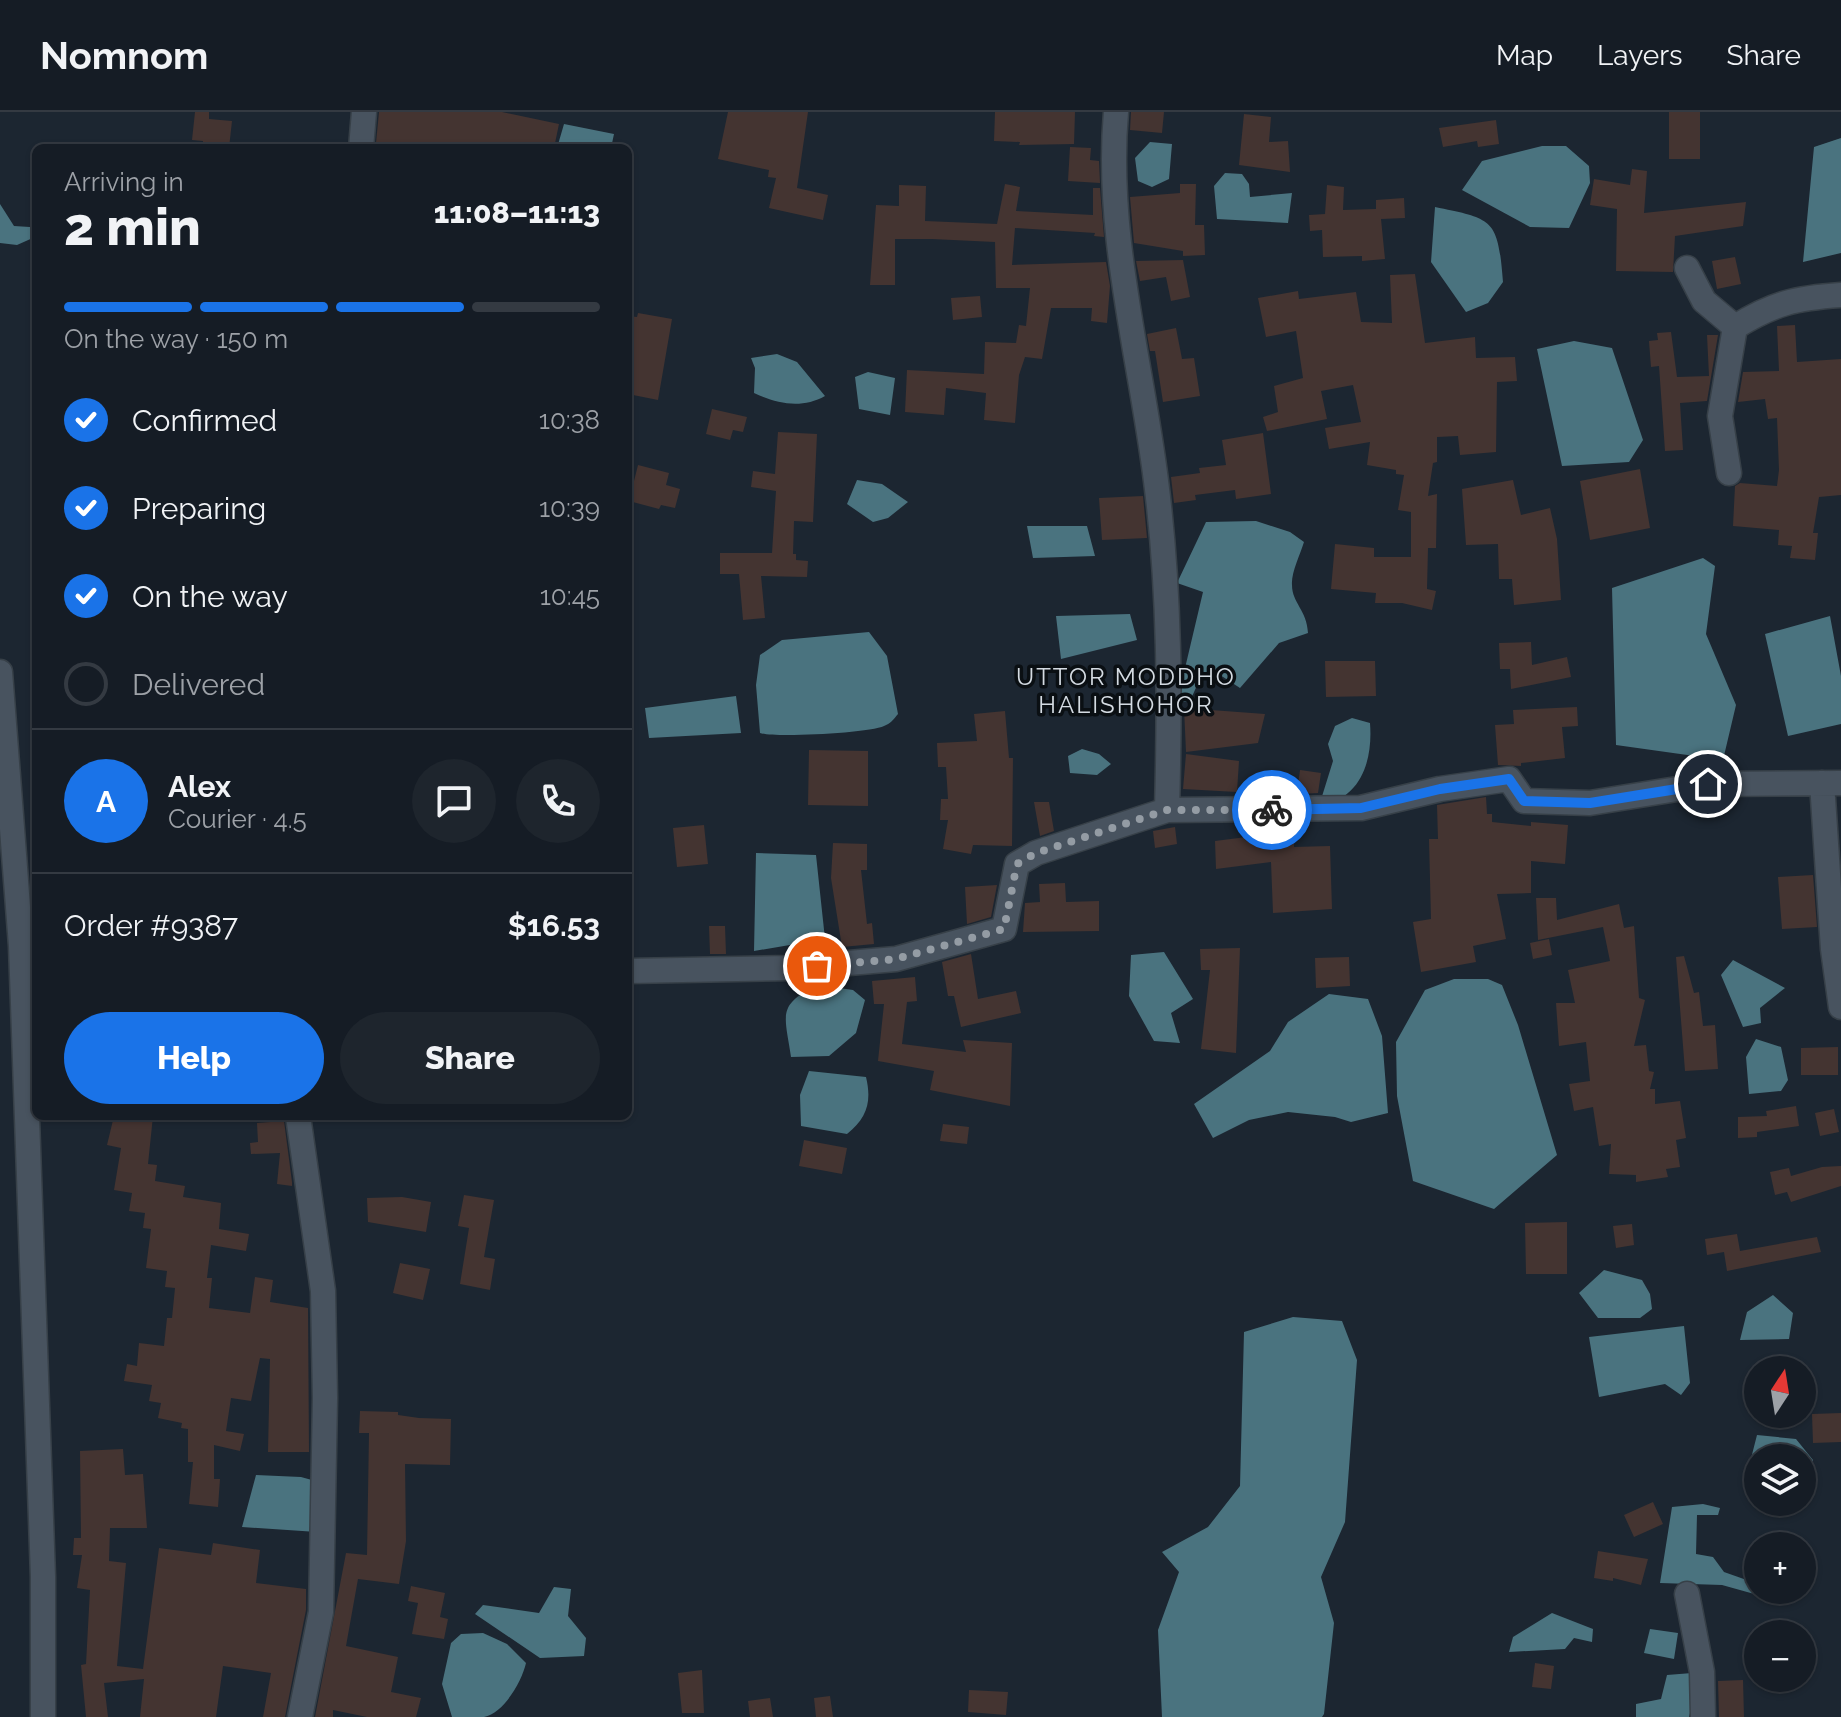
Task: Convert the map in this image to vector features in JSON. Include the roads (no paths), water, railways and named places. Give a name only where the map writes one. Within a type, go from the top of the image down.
[{"type":"street","points":[[361,144],[364,112]]},
{"type":"street","points":[[1116,112],[1113,144],[1121,258],[1157,484],[1171,672],[1167,810]]},
{"type":"street","points":[[1687,268],[1704,301],[1735,327]]},
{"type":"street","points":[[1729,473],[1720,416],[1735,327],[1768,307],[1792,299],[1841,295]]},
{"type":"street","points":[[0,672],[10,946],[43,1577],[43,1717]]},
{"type":"street","points":[[632,971],[790,968],[896,959],[1004,929],[1017,864],[1036,853],[1167,810],[1361,808],[1440,789],[1509,779],[1524,801],[1590,803],[1708,784],[1832,783],[1833,949],[1841,1007]]},
{"type":"street","points":[[299,1120],[323,1291],[325,1398],[321,1612],[305,1716]]},
{"type":"street","points":[[1687,1594],[1702,1672],[1703,1717]]},
{"type":"water","points":[[564,124],[614,134],[612,144],[558,144]]},
{"type":"water","points":[[1841,138],[1841,253],[1803,262],[1814,147]]},
{"type":"water","points":[[1150,142],[1172,144],[1169,179],[1152,187],[1138,181],[1135,158]]},
{"type":"water","points":[[1542,146],[1566,146],[1589,166],[1590,183],[1569,228],[1530,227],[1462,190],[1482,161]]},
{"type":"water","points":[[1225,173],[1242,174],[1249,184],[1250,197],[1292,193],[1288,223],[1217,219],[1214,186]]},
{"type":"water","points":[[0,204],[14,226],[30,227],[32,238],[17,245],[0,243]]},
{"type":"water","points":[[1435,207],[1481,219],[1495,234],[1503,282],[1488,303],[1466,312],[1431,262]]},
{"type":"water","points":[[1574,341],[1612,348],[1643,440],[1629,462],[1562,466],[1537,349]]},
{"type":"water","points":[[777,354],[797,362],[825,396],[807,403],[790,404],[754,393],[755,368],[751,358]]},
{"type":"water","points":[[868,372],[895,378],[890,415],[859,409],[855,377]]},
{"type":"water","points":[[857,480],[882,484],[908,502],[888,518],[873,522],[847,504]]},
{"type":"water","points":[[1256,521],[1290,532],[1304,542],[1292,585],[1308,633],[1279,643],[1240,688],[1217,673],[1199,681],[1190,701],[1177,702],[1203,592],[1177,583],[1206,522]]},
{"type":"water","points":[[1027,526],[1087,526],[1095,556],[1033,558]]},
{"type":"water","points":[[1703,558],[1715,566],[1706,634],[1736,705],[1723,760],[1616,745],[1612,588]]},
{"type":"water","points":[[1130,614],[1137,640],[1061,659],[1056,616]]},
{"type":"water","points":[[1830,616],[1841,676],[1841,724],[1788,736],[1765,634]]},
{"type":"water","points":[[869,632],[887,656],[898,714],[892,721],[875,729],[842,733],[760,733],[756,685],[760,655],[782,640]]},
{"type":"water","points":[[736,696],[741,733],[649,738],[645,708]]},
{"type":"water","points":[[1352,718],[1370,723],[1366,764],[1354,787],[1333,802],[1319,806],[1333,761],[1328,744],[1335,726]]},
{"type":"water","points":[[1082,749],[1099,754],[1111,764],[1097,775],[1070,773],[1068,756]]},
{"type":"water","points":[[756,853],[816,855],[825,939],[754,951]]},
{"type":"water","points":[[1164,952],[1193,999],[1171,1013],[1180,1043],[1154,1041],[1129,996],[1131,955]]},
{"type":"water","points":[[1733,960],[1785,988],[1760,1008],[1761,1023],[1743,1027],[1721,975]]},
{"type":"water","points":[[1454,979],[1488,979],[1502,985],[1518,1025],[1557,1155],[1494,1209],[1413,1181],[1397,1096],[1396,1042],[1425,990]]},
{"type":"water","points":[[818,985],[853,990],[865,1000],[856,1033],[829,1056],[791,1057],[786,1021],[789,1005]]},
{"type":"water","points":[[1329,994],[1368,999],[1382,1036],[1388,1113],[1351,1122],[1335,1117],[1288,1112],[1249,1120],[1213,1138],[1194,1104],[1270,1051],[1288,1022]]},
{"type":"water","points":[[1756,1039],[1781,1047],[1788,1080],[1781,1091],[1749,1094],[1746,1057]]},
{"type":"water","points":[[809,1071],[866,1077],[866,1109],[847,1134],[801,1126],[800,1095]]},
{"type":"water","points":[[1604,1270],[1642,1280],[1650,1294],[1652,1309],[1640,1318],[1598,1318],[1579,1293]]},
{"type":"water","points":[[1773,1295],[1793,1313],[1789,1339],[1740,1340],[1747,1312]]},
{"type":"water","points":[[1293,1317],[1342,1321],[1357,1360],[1345,1522],[1321,1577],[1334,1623],[1324,1714],[1322,1717],[1162,1717],[1158,1630],[1179,1572],[1162,1552],[1208,1527],[1240,1486],[1244,1332]]},
{"type":"water","points":[[1684,1326],[1690,1383],[1681,1395],[1665,1384],[1599,1397],[1589,1337]]},
{"type":"water","points":[[1757,1435],[1796,1439],[1800,1444],[1755,1444]]},
{"type":"water","points":[[256,1475],[301,1477],[319,1482],[317,1532],[242,1527]]},
{"type":"water","points":[[1703,1504],[1720,1508],[1718,1515],[1697,1515],[1696,1554],[1713,1557],[1724,1572],[1744,1579],[1744,1591],[1722,1585],[1660,1583],[1672,1507]]},
{"type":"water","points":[[554,1587],[571,1589],[568,1616],[586,1638],[584,1656],[540,1658],[475,1614],[483,1605],[539,1613]]},
{"type":"water","points":[[1552,1613],[1593,1629],[1592,1642],[1574,1638],[1565,1649],[1509,1652],[1513,1637]]},
{"type":"water","points":[[1650,1629],[1678,1633],[1674,1659],[1644,1653]]},
{"type":"water","points":[[483,1633],[507,1644],[526,1663],[524,1670],[505,1703],[491,1714],[484,1717],[452,1717],[442,1684],[451,1643],[461,1634]]},
{"type":"water","points":[[1692,1673],[1693,1701],[1689,1717],[1636,1717],[1636,1704],[1661,1699],[1667,1675]]},
{"type":"district","name":"UTTOR MODDHO HALISHOHOR","points":[[1126,691]]}]
